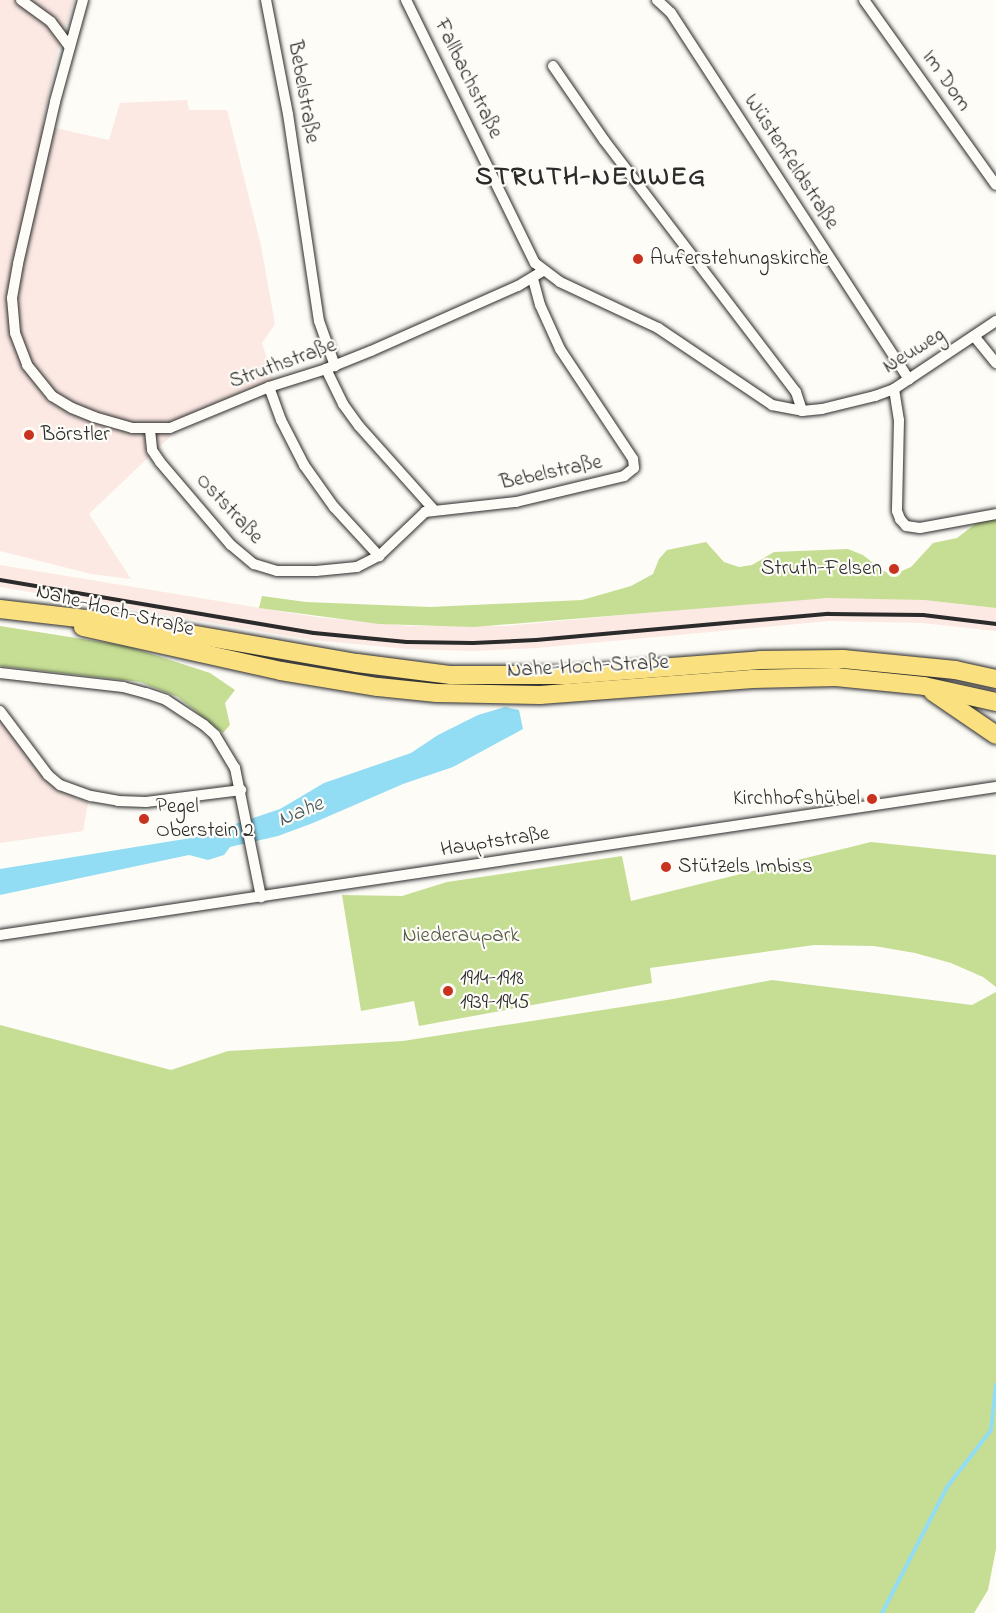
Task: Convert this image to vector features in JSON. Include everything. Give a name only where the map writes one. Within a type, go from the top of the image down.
[{"type":"main road","points":[[0,609],[20,611]]},
{"type":"main road","name":"Nahe-Hoch-Straße","points":[[20,611],[139,625],[357,663],[451,675],[567,675],[760,660],[843,659],[955,670],[996,679]]},
{"type":"main road","name":"Nahe-Hoch-Straße","points":[[20,611],[235,662],[356,684],[437,693],[540,695],[791,677],[855,678],[924,686],[996,702]]},
{"type":"main road","points":[[924,686],[996,735]]},
{"type":"street","points":[[21,0],[51,22],[70,47]]},
{"type":"street","name":"Bebelstraße","points":[[266,0],[288,114],[319,321],[330,368],[343,404],[359,426],[434,510],[546,497],[624,476],[634,468],[628,449],[560,349],[540,305],[533,279]]},
{"type":"street","name":"Fallbachstraße","points":[[406,0],[492,171],[530,254],[543,271]]},
{"type":"street","name":"Wüstenfeldstraße","points":[[657,0],[671,13],[909,379]]},
{"type":"street","name":"Im Dom","points":[[864,0],[996,185]]},
{"type":"street","name":"Struthstraße","points":[[80,3],[12,298],[15,333],[27,366],[52,396],[94,417],[150,429],[189,422],[269,387],[330,368],[533,279],[543,271]]},
{"type":"street","points":[[543,271],[561,282],[658,328],[772,405],[802,411],[796,392],[604,140],[552,66]]},
{"type":"street","name":"Neuweg","points":[[802,411],[848,405],[894,389],[996,321]]},
{"type":"street","points":[[974,336],[996,363]]},
{"type":"street","points":[[269,387],[281,420],[304,465],[334,507],[379,556]]},
{"type":"street","points":[[894,389],[899,420],[897,511],[900,519],[906,526],[914,528],[996,514]]},
{"type":"street","name":"Oststraße","points":[[150,429],[152,450],[160,462],[231,545],[254,564],[277,571],[316,571],[357,567],[379,556],[418,517],[434,510]]},
{"type":"street","points":[[0,673],[123,687],[166,700],[187,712],[215,735],[235,768],[261,897]]},
{"type":"street","points":[[0,711],[48,775],[60,785],[92,796],[118,801],[146,802],[242,795]]},
{"type":"street","name":"Hauptstraße","points":[[0,935],[996,787]]},
{"type":"shaded area","points":[[0,0],[74,0],[58,51],[42,125],[109,140],[120,103],[187,100],[189,110],[227,110],[261,246],[275,324],[262,343],[274,380],[196,412],[89,514],[131,579],[91,574],[0,551]]},
{"type":"shaded area","points":[[0,565],[316,617],[408,626],[504,626],[785,600],[860,597],[924,600],[996,608],[996,631],[922,623],[829,621],[537,648],[473,651],[407,649],[313,640],[0,587]]},
{"type":"shaded area","points":[[0,716],[54,787],[88,803],[83,831],[0,843]]},
{"type":"green space","points":[[996,508],[996,608],[924,600],[828,598],[473,627],[379,624],[259,608],[262,596],[306,602],[430,607],[582,600],[631,586],[653,574],[659,559],[667,550],[706,542],[724,562],[739,567],[752,565],[774,552],[848,549],[863,555],[883,571],[895,574],[911,567],[933,543],[957,538]]},
{"type":"green space","points":[[0,626],[127,646],[210,673],[235,690],[225,703],[230,725],[223,733],[178,697],[140,682],[0,666]]},
{"type":"green space","name":"Niederaupark","points":[[871,842],[996,855],[996,987],[983,977],[951,963],[915,953],[874,946],[814,945],[650,968],[652,983],[419,1026],[414,1001],[361,1011],[342,895],[402,896],[447,882],[622,856],[631,901]]},
{"type":"green space","points":[[772,980],[972,1005],[996,992],[996,1549],[988,1590],[974,1613],[0,1613],[0,1025],[171,1070],[228,1051],[403,1041],[673,999]]},
{"type":"water","name":"Nahe","points":[[505,707],[519,710],[523,729],[453,767],[403,784],[313,823],[278,836],[230,847],[224,855],[208,860],[189,855],[0,895],[0,869],[197,837],[280,809],[324,783],[411,753],[438,735],[478,715]]},
{"type":"waterway","points":[[882,1613],[947,1487],[991,1430],[996,1384]]},
{"type":"railway","points":[[0,580],[314,633],[407,642],[473,643],[536,640],[829,614],[923,615],[996,624]]},
{"type":"place","name":"Auferstehungskirche","points":[[638,259]]},
{"type":"place","name":"Börstler","points":[[29,435]]},
{"type":"place","name":"Struth-Felsen","points":[[894,569]]},
{"type":"place","name":"Kirchhofshübel","points":[[872,799]]},
{"type":"place","name":"Pegel Oberstein 2","points":[[144,819]]},
{"type":"place","name":"Stützels Imbiss","points":[[666,867]]},
{"type":"place","name":"1914-1918 1939-1945","points":[[448,991]]},
{"type":"district","name":"STRUTH-NEUWEG","points":[[591,178]]}]
